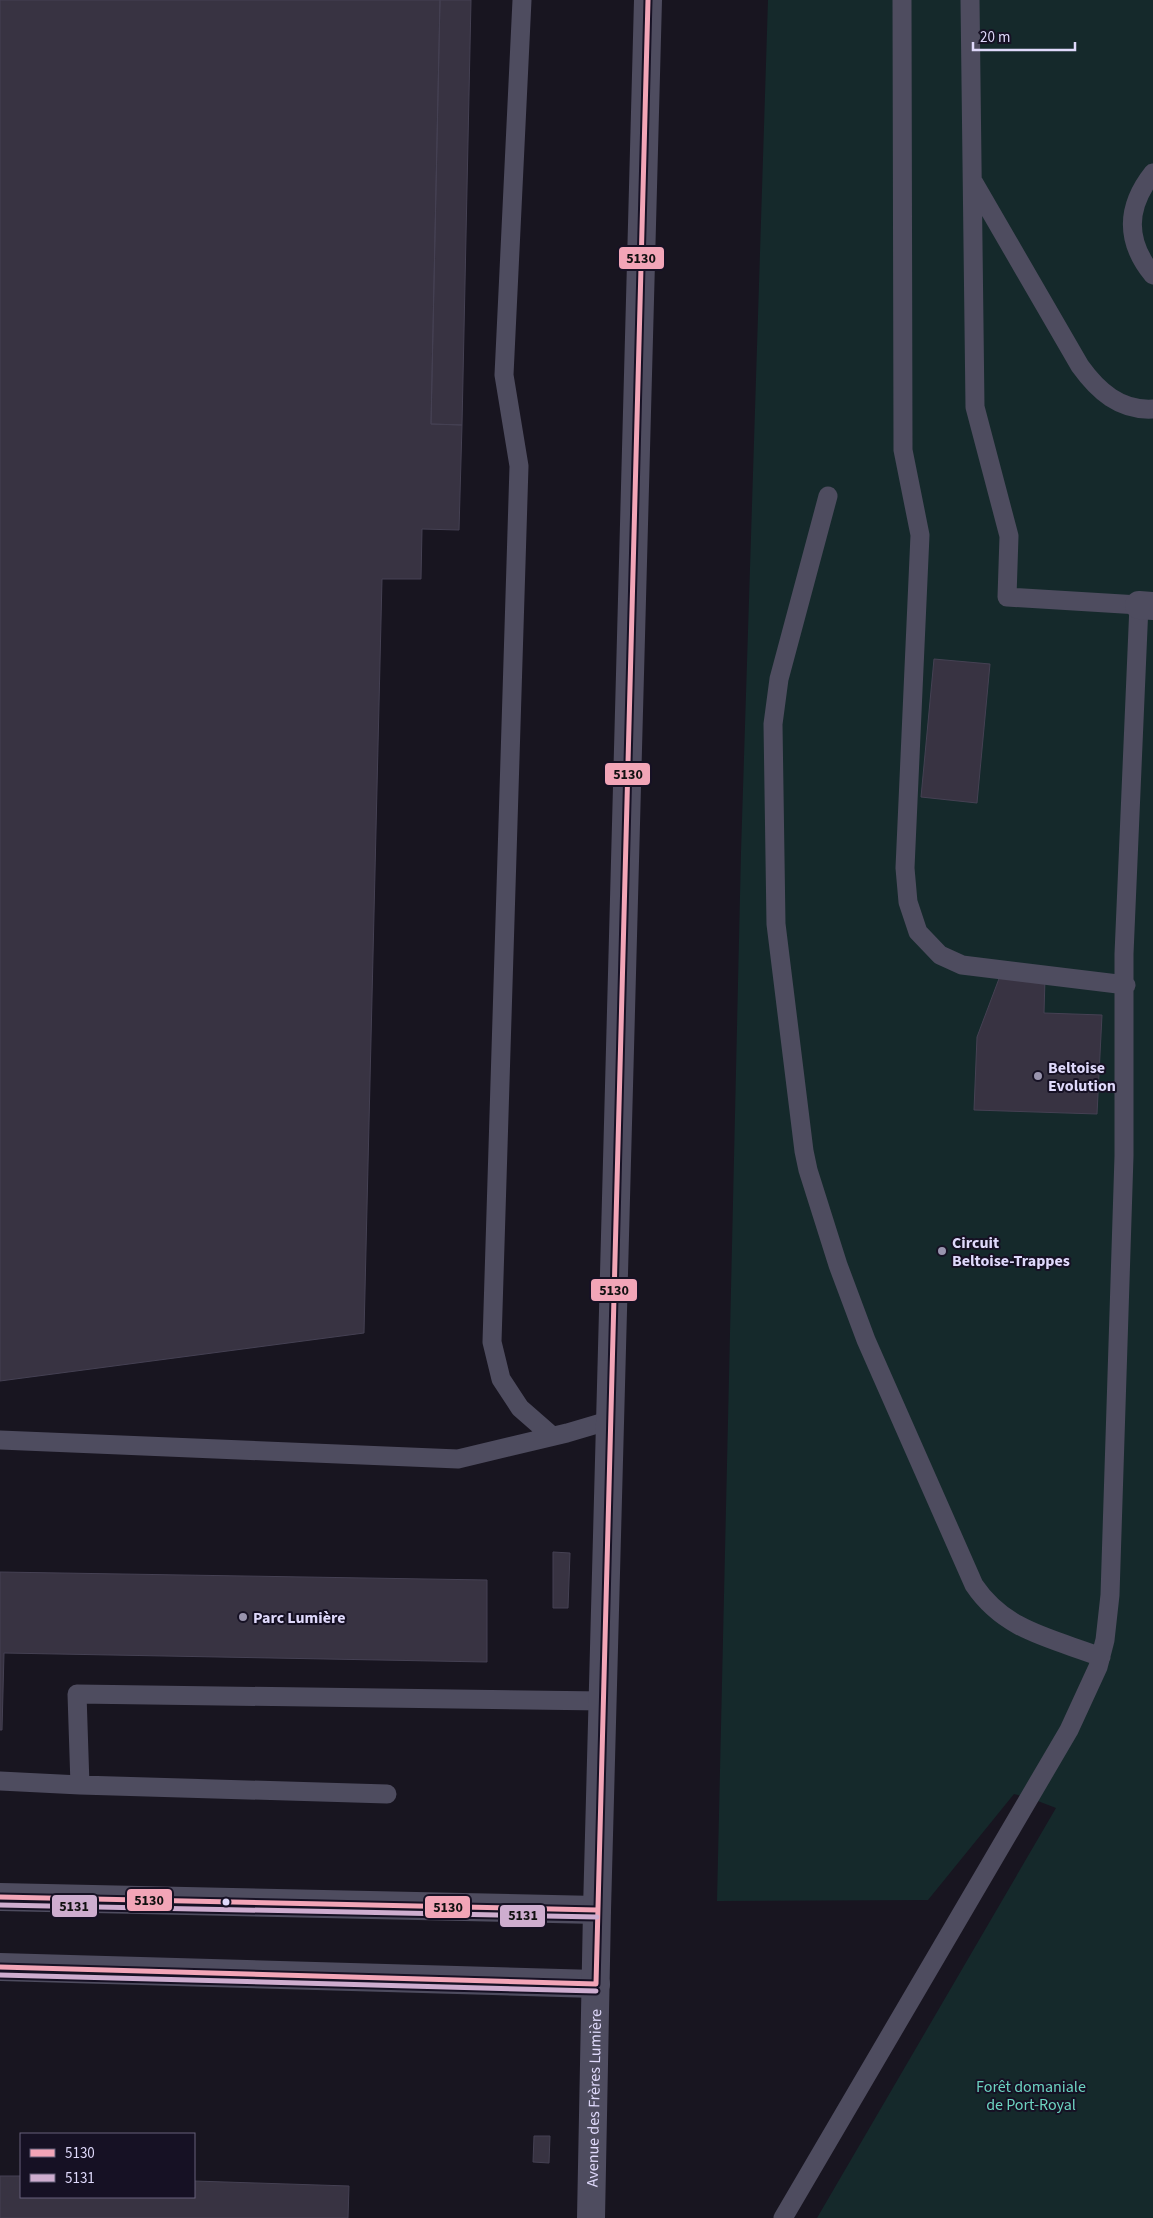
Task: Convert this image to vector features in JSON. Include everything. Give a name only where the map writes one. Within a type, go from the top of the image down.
[{"type":"street","name":"Avenue des Frères Lumière","points":[[591,2218],[597,1910],[648,0]]},
{"type":"street","points":[[0,1896],[597,1910]]},
{"type":"street","points":[[0,1967],[596,1984]]},
{"type":"lane","points":[[522,0],[504,375],[519,466],[492,1342],[501,1379],[520,1408],[552,1436]]},
{"type":"lane","points":[[902,0],[903,450],[920,535],[905,868],[908,902],[918,932],[940,955],[962,965],[1126,985]]},
{"type":"lane","points":[[783,2218],[1069,1730],[1090,1686],[1101,1657],[1105,1640],[1110,1595],[1124,1156],[1126,985],[1124,954],[1146,605],[1007,597],[1009,536],[975,406],[970,0]]},
{"type":"lane","points":[[1153,173],[1146,182],[1134,206],[1132,226],[1133,241],[1139,255],[1153,275]]},
{"type":"lane","points":[[973,182],[1089,379],[1104,393],[1124,405],[1134,409],[1153,409]]},
{"type":"lane","points":[[828,496],[779,679],[773,724],[776,924],[808,1170],[838,1264],[866,1340],[974,1584],[989,1605],[1013,1623],[1101,1657]]},
{"type":"lane","points":[[0,1440],[458,1458],[611,1420]]},
{"type":"lane","points":[[80,1785],[77,1694],[604,1701]]},
{"type":"lane","points":[[0,1780],[80,1785],[388,1794]]},
{"type":"green space","name":"Circuit Beltoise-Trappes","points":[[768,0],[1153,0],[1153,2218],[817,2218],[1056,1808],[1014,1794],[928,1900],[717,1901],[741,852]]},
{"type":"building","points":[[0,0],[440,0],[431,424],[462,425],[459,530],[422,529],[421,579],[382,579],[364,1333],[0,1381]]},
{"type":"building","points":[[440,0],[471,0],[462,425],[431,424]]},
{"type":"building","points":[[934,659],[990,664],[977,803],[921,797]]},
{"type":"building","points":[[1000,976],[1045,978],[1044,1013],[1102,1015],[1097,1114],[974,1110],[977,1037]]},
{"type":"building","points":[[553,1552],[570,1553],[568,1608],[553,1608]]},
{"type":"building","name":"Parc Lumière","points":[[0,1572],[487,1580],[487,1662],[4,1653],[2,1730],[0,1730]]},
{"type":"building","points":[[534,2136],[550,2136],[549,2163],[533,2162]]},
{"type":"building","points":[[0,2176],[20,2176],[20,2198],[195,2198],[195,2181],[349,2186],[348,2218],[0,2218]]},
{"type":"transit line","name":"5130","points":[[0,1967],[596,1984],[648,0]]},
{"type":"transit line","name":"5130","points":[[0,1897],[597,1910]]},
{"type":"transit line","name":"5131","points":[[0,1905],[597,1917]]},
{"type":"transit line","name":"5131","points":[[0,1975],[596,1991]]},
{"type":"place","name":"Beltoise Evolution","points":[[1038,1076]]},
{"type":"place","name":"Circuit Beltoise-Trappes","points":[[942,1251]]},
{"type":"place","name":"Parc Lumière","points":[[243,1617]]},
{"type":"park label","name":"Forêt domaniale de Port-Royal","points":[[1031,2095]]}]
